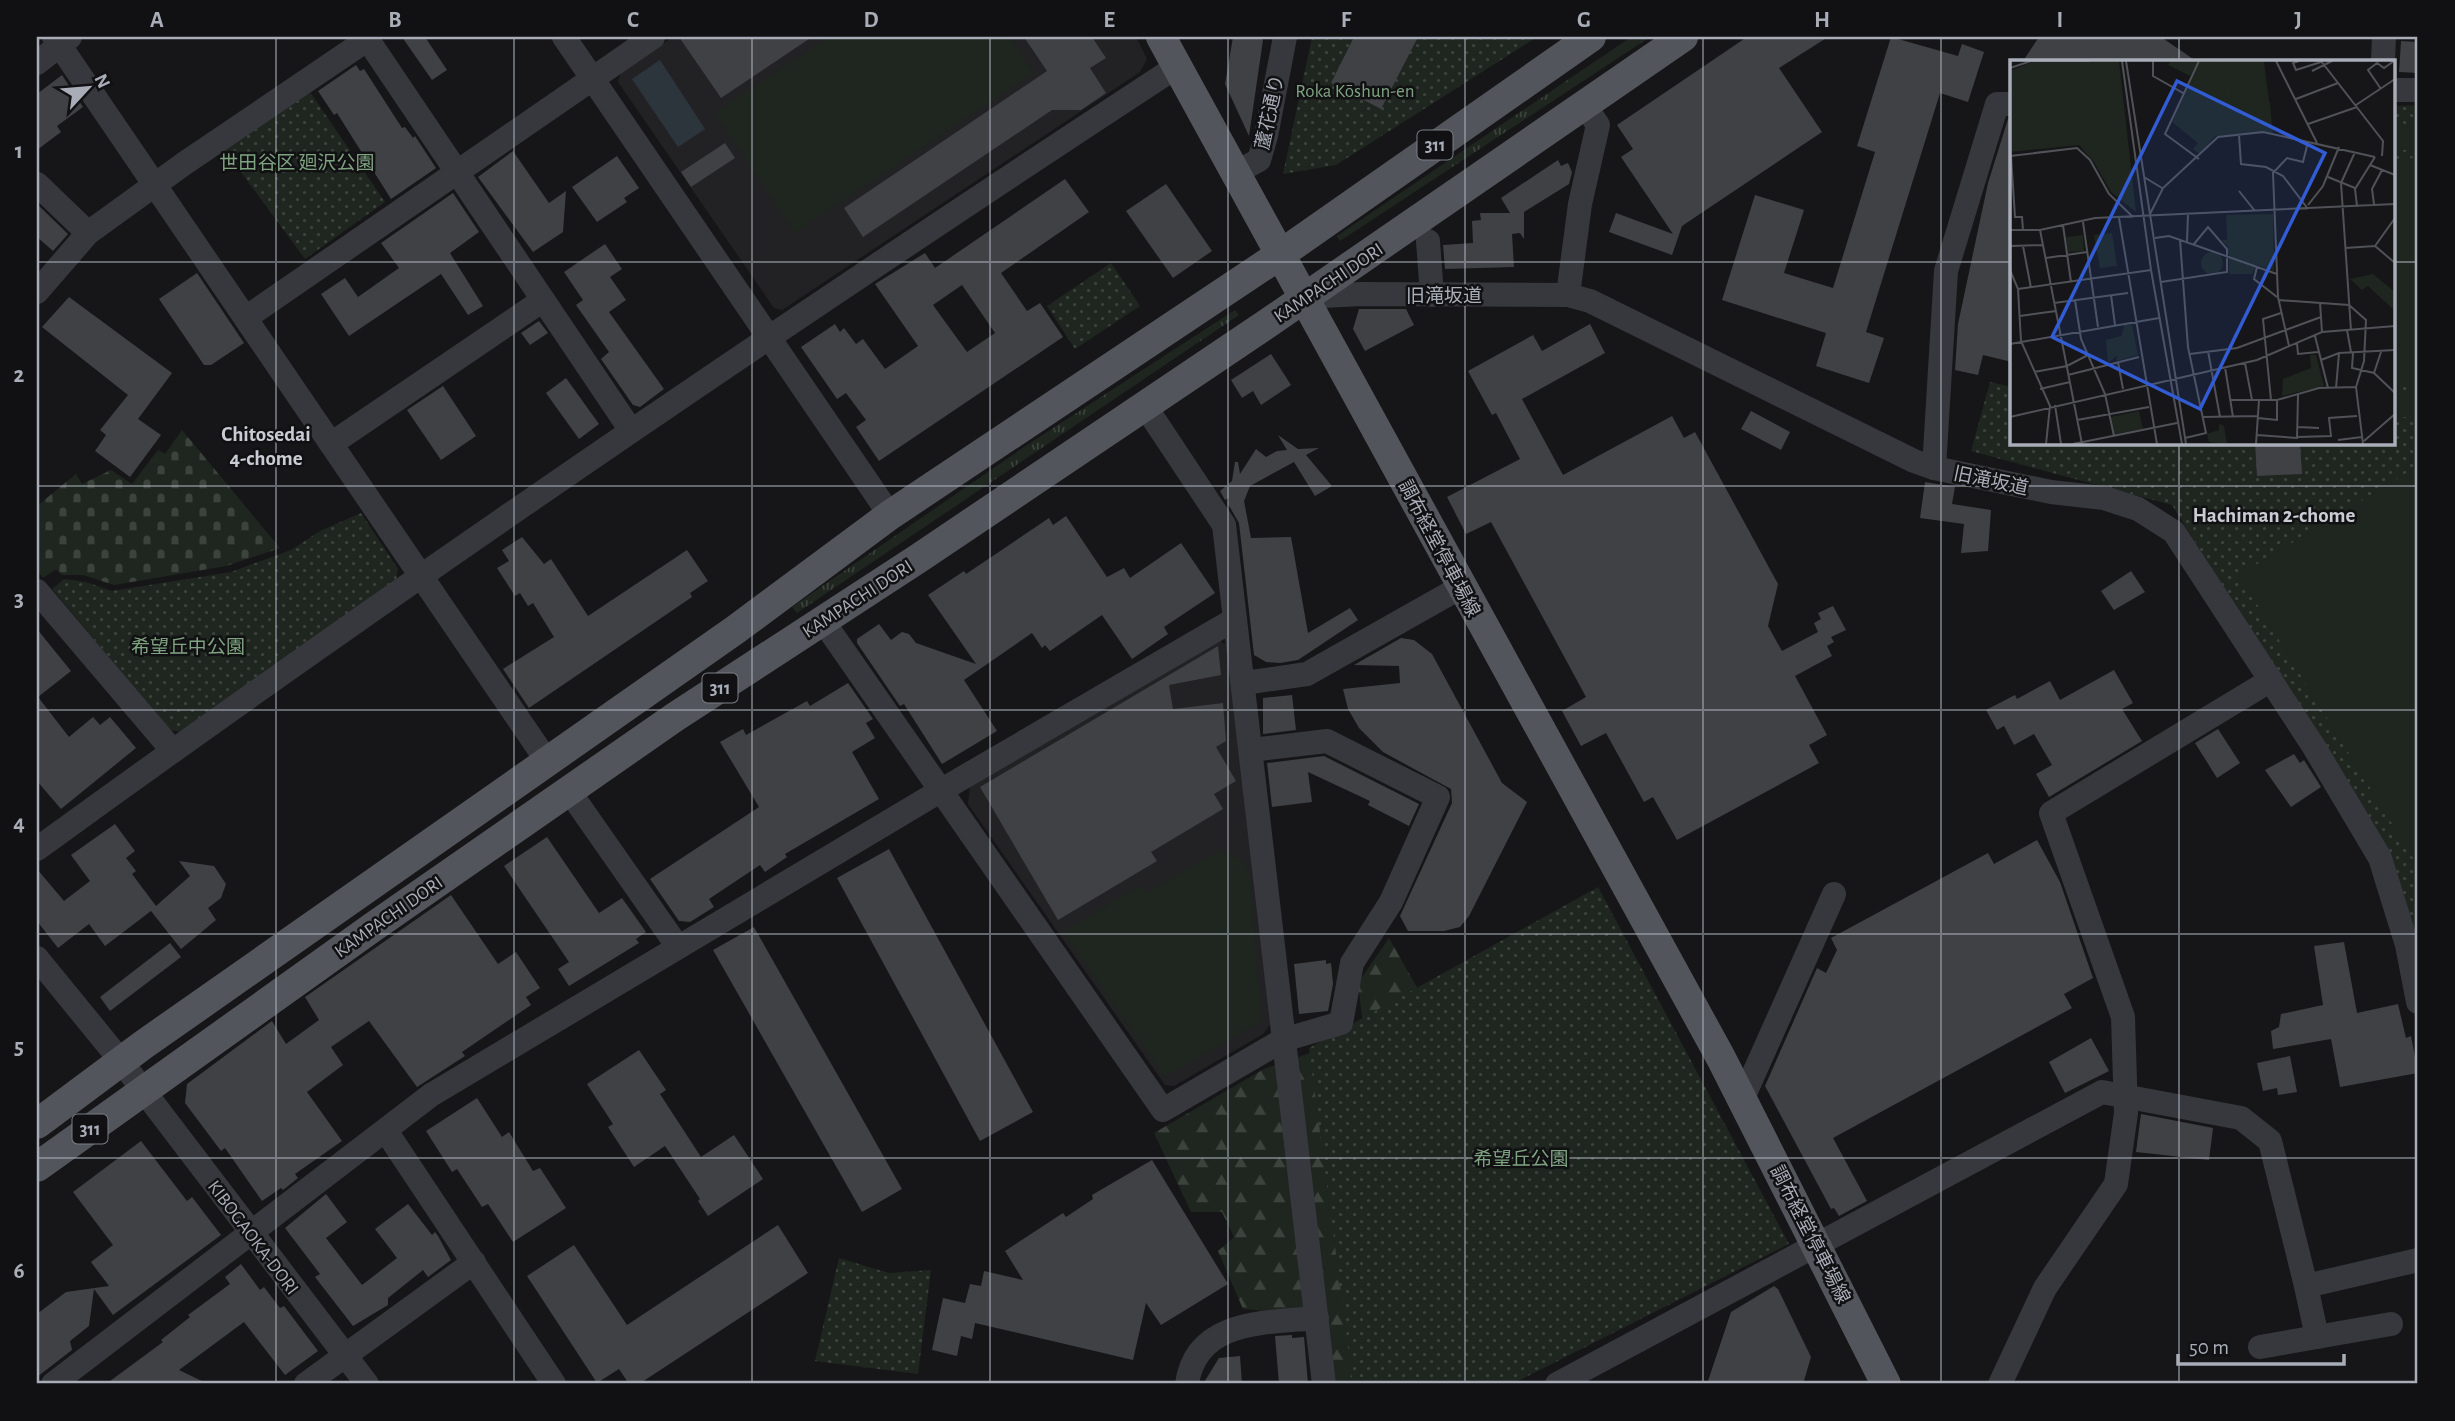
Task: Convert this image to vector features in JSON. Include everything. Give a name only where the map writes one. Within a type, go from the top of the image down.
[{"type":"main road","name":"調布経堂停車場線","points":[[1161,37],[1721,1058],[1886,1384]]},
{"type":"main road","name":"KAMPACHI DORI","points":[[37,1124],[121,1061],[735,630],[890,515],[1281,254],[1591,37]]},
{"type":"main road","name":"KAMPACHI DORI","points":[[37,1167],[142,1090],[569,791],[1145,406],[1683,37]]},
{"type":"street","points":[[564,37],[890,515]]},
{"type":"street","points":[[247,317],[653,37]]},
{"type":"street","name":"蘆花通り","points":[[1235,173],[1259,160],[1285,37]]},
{"type":"street","points":[[2383,60],[2385,37]]},
{"type":"street","points":[[37,292],[88,233],[367,38],[630,429]]},
{"type":"street","points":[[37,63],[61,39],[155,184],[547,761]]},
{"type":"street","points":[[37,849],[419,575],[630,429],[1176,67]]},
{"type":"street","points":[[2396,90],[2418,90]]},
{"type":"street","points":[[1924,464],[1946,271],[1997,104],[2010,104]]},
{"type":"street","points":[[1568,295],[1580,204],[1598,125],[1584,106]]},
{"type":"street","points":[[37,184],[88,233]]},
{"type":"street","points":[[1428,240],[1432,295]]},
{"type":"street","name":"旧滝坂道","points":[[1304,297],[1362,293],[1568,295],[1590,301],[1924,464],[2051,492],[2104,498],[2138,509],[2174,532],[2271,680],[2380,858],[2407,945],[2418,1002]]},
{"type":"street","points":[[331,444],[543,300]]},
{"type":"street","points":[[1145,406],[1224,525],[1324,1384]]},
{"type":"street","points":[[1244,683],[1307,674],[1461,587]]},
{"type":"street","points":[[41,605],[173,751]]},
{"type":"street","points":[[53,1384],[250,1231],[431,1096],[940,790],[1235,619]]},
{"type":"street","points":[[823,621],[1163,1110],[1283,1040],[1341,1023],[1352,963],[1391,902],[1438,797],[1327,741],[1251,750]]},
{"type":"street","points":[[2000,1384],[2045,1288],[2116,1184],[2126,1096],[2123,1017],[2051,813],[2271,680]]},
{"type":"street","points":[[569,791],[678,947]]},
{"type":"street","points":[[1738,1092],[1834,894]]},
{"type":"street","points":[[37,958],[142,1090]]},
{"type":"street","name":"KIBOGAOKA-DORI","points":[[142,1090],[367,1384]]},
{"type":"street","points":[[1557,1384],[2102,1092],[2241,1118],[2270,1141],[2317,1336]]},
{"type":"street","points":[[386,1131],[554,1384]]},
{"type":"street","points":[[2306,1286],[2418,1260]]},
{"type":"street","points":[[306,1384],[474,1262]]},
{"type":"street","points":[[1187,1384],[1207,1343],[1219,1334],[1252,1324],[1317,1318]]},
{"type":"street","points":[[2260,1347],[2391,1324]]},
{"type":"shaded area","points":[[673,37],[1136,37],[1147,59],[1140,72],[782,310],[774,308],[618,82],[621,71]]},
{"type":"shaded area","points":[[660,60],[705,129],[678,147],[632,79]]},
{"type":"shaded area","points":[[1218,640],[1230,647],[1271,1023],[1263,1034],[1174,1086],[1165,1085],[968,804],[970,786]]},
{"type":"green space","points":[[829,37],[1009,37],[1033,73],[795,233],[715,113]]},
{"type":"green space","name":"Roka Kōshun-en","points":[[1312,37],[1537,37],[1336,165],[1283,174]]},
{"type":"green space","points":[[1631,37],[1650,37],[1340,241],[1337,236]]},
{"type":"green space","name":"世田谷区 廻沢公園","points":[[310,92],[385,202],[305,259],[224,149]]},
{"type":"green space","points":[[2418,105],[2418,941],[2389,853],[2172,505],[1971,451],[1990,382],[2010,387],[2010,444],[2396,444],[2396,106]]},
{"type":"green space","points":[[2418,124],[2418,150],[2396,150],[2396,125]]},
{"type":"green space","points":[[2418,158],[2418,383],[2396,383],[2396,159]]},
{"type":"green space","points":[[1111,263],[1140,306],[1075,349],[1047,306]]},
{"type":"green space","points":[[1235,310],[1239,315],[797,613],[792,607],[1024,447]]},
{"type":"green space","points":[[2396,392],[2418,392],[2418,417],[2396,417]]},
{"type":"green space","points":[[182,430],[280,548],[226,566],[114,585],[83,575],[62,575],[56,569],[43,578],[37,570],[37,506],[76,474],[82,484],[111,470],[132,484],[158,450],[165,454]]},
{"type":"green space","points":[[2418,466],[2418,866],[2239,575]]},
{"type":"green space","name":"希望丘中公園","points":[[361,513],[398,569],[396,580],[182,732],[170,730],[52,589],[64,579],[86,582],[112,591],[231,572],[291,550],[320,531]]},
{"type":"green space","points":[[1218,851],[1239,858],[1250,872],[1261,1021],[1165,1077],[1063,932],[1141,885],[1146,893]]},
{"type":"green space","name":"希望丘公園","points":[[1598,887],[1789,1244],[1512,1384],[1353,1384],[1309,1048]]},
{"type":"green space","points":[[1389,938],[1510,1152],[1473,1384],[1336,1384],[1327,1316],[1243,1309],[1218,1251],[1234,1237],[1222,1212],[1191,1212],[1154,1133],[1264,1069],[1364,1034],[1358,983]]},
{"type":"green space","points":[[839,1258],[889,1273],[931,1270],[918,1374],[815,1361]]},
{"type":"building","points":[[402,37],[425,37],[447,70],[432,80]]},
{"type":"building","points":[[679,37],[812,37],[721,98]]},
{"type":"building","points":[[1024,37],[1092,37],[1106,58],[1090,68],[1106,93],[1081,110],[1052,110],[863,237],[844,208],[1047,71]]},
{"type":"building","points":[[1233,37],[1261,37],[1263,40],[1249,136],[1225,84]]},
{"type":"building","points":[[1354,37],[1418,37],[1381,109],[1331,83]]},
{"type":"building","points":[[1747,37],[1828,37],[1779,68],[1822,132],[1682,226],[1672,255],[1609,232],[1616,213],[1673,234],[1621,157],[1633,149],[1617,125]]},
{"type":"building","points":[[1891,37],[1958,56],[1962,44],[1984,52],[1968,102],[1940,93],[1866,332],[1884,338],[1869,383],[1816,366],[1826,333],[1722,300],[1755,195],[1804,210],[1784,273],[1833,288],[1875,152],[1857,146]]},
{"type":"building","points":[[2039,37],[2161,37],[2195,60],[2024,60]]},
{"type":"building","points":[[2401,41],[2418,42],[2418,73],[2399,72]]},
{"type":"building","points":[[356,65],[360,71],[364,69],[402,128],[405,127],[413,138],[415,136],[436,168],[391,199],[337,113],[334,115],[318,91]]},
{"type":"building","points":[[62,75],[83,107],[57,126],[61,132],[37,150],[37,94]]},
{"type":"building","points":[[2010,119],[2010,362],[1983,355],[1978,375],[1955,370],[1958,324],[1988,183]]},
{"type":"building","points":[[725,143],[735,158],[691,187],[681,172]]},
{"type":"building","points":[[513,151],[549,203],[566,191],[563,232],[533,252],[478,177]]},
{"type":"building","points":[[617,156],[639,188],[624,198],[627,202],[597,222],[572,187]]},
{"type":"building","points":[[1558,160],[1561,166],[1568,163],[1572,172],[1569,184],[1524,212],[1524,239],[1520,233],[1512,234],[1514,267],[1445,269],[1443,245],[1473,243],[1472,221],[1481,220],[1480,213],[1510,213],[1501,198]]},
{"type":"building","points":[[1065,179],[1089,212],[1001,273],[1027,311],[1040,303],[1063,337],[879,461],[856,427],[866,420],[846,393],[837,399],[801,347],[835,324],[840,332],[844,328],[856,344],[863,339],[885,369],[918,346],[875,284],[925,253],[935,268]],"holes":[[[962,285],[995,333],[967,352],[933,305]]]},
{"type":"building","points":[[1166,184],[1212,251],[1173,278],[1126,211]]},
{"type":"building","points":[[453,193],[479,232],[450,253],[483,306],[468,315],[441,274],[349,336],[321,294],[345,278],[358,297],[399,268],[381,243]]},
{"type":"building","points":[[37,204],[68,234],[53,251],[37,237]]},
{"type":"building","points":[[605,244],[622,269],[610,277],[626,300],[609,312],[664,389],[640,407],[633,405],[601,359],[609,352],[576,305],[583,300],[564,272]]},
{"type":"building","points":[[197,273],[244,343],[211,365],[204,365],[159,299]]},
{"type":"building","points":[[69,297],[172,373],[138,419],[161,435],[130,477],[95,451],[106,435],[100,430],[128,395],[42,327]]},
{"type":"building","points":[[1359,309],[1406,309],[1414,325],[1365,351],[1353,329]]},
{"type":"building","points":[[539,321],[548,333],[530,345],[521,333]]},
{"type":"building","points":[[1590,324],[1605,353],[1522,399],[1563,475],[1672,416],[1684,438],[1695,432],[1778,584],[1768,626],[1782,651],[1818,632],[1814,623],[1821,619],[1818,613],[1833,606],[1846,630],[1831,637],[1834,642],[1827,646],[1832,656],[1795,676],[1827,735],[1809,745],[1819,763],[1677,840],[1653,797],[1644,802],[1606,733],[1581,746],[1562,711],[1586,697],[1491,522],[1466,534],[1447,497],[1520,459],[1496,413],[1492,415],[1468,371],[1533,335],[1542,351]]},
{"type":"building","points":[[1271,354],[1291,385],[1261,405],[1253,391],[1242,398],[1231,380]]},
{"type":"building","points":[[566,378],[599,424],[579,439],[546,393]]},
{"type":"building","points":[[443,386],[476,436],[441,460],[407,410]]},
{"type":"building","points":[[1751,411],[1790,432],[1781,450],[1741,429]]},
{"type":"building","points":[[1278,435],[1298,449],[1319,448],[1306,455],[1332,486],[1315,496],[1294,462],[1250,486],[1244,501],[1251,538],[1291,537],[1308,633],[1350,608],[1358,620],[1298,660],[1280,663],[1266,662],[1254,655],[1239,523],[1228,504],[1229,498],[1225,500],[1220,491],[1232,481],[1235,462],[1238,462],[1240,474],[1256,449],[1266,457],[1277,451],[1287,450]]},
{"type":"building","points":[[2255,444],[2300,444],[2302,474],[2257,476]]},
{"type":"building","points":[[1925,482],[1955,487],[1952,504],[1991,510],[1988,551],[1961,553],[1964,524],[1920,518]]},
{"type":"building","points":[[1066,516],[1107,577],[1124,568],[1130,578],[1181,543],[1215,593],[1164,627],[1168,634],[1132,659],[1102,615],[1050,651],[1045,645],[1042,648],[1032,633],[964,680],[997,731],[942,764],[904,704],[900,706],[857,643],[857,639],[879,624],[891,640],[902,632],[909,634],[916,643],[976,664],[928,595],[964,571],[966,574],[1049,518],[1053,525]]},
{"type":"building","points":[[522,537],[544,564],[551,559],[588,616],[687,550],[708,581],[690,593],[692,597],[529,708],[503,669],[554,637],[533,603],[528,606],[520,593],[515,596],[497,568],[509,561],[502,550]]},
{"type":"building","points":[[2131,571],[2145,592],[2114,610],[2101,591]]},
{"type":"building","points":[[37,629],[71,671],[38,697],[69,737],[93,717],[100,725],[110,717],[136,748],[61,809],[37,781]]},
{"type":"building","points":[[1401,638],[1414,640],[1432,654],[1502,783],[1527,802],[1469,916],[1460,927],[1444,931],[1408,931],[1400,916],[1452,803],[1451,789],[1383,752],[1359,728],[1348,709],[1343,689],[1400,683],[1399,666],[1354,665]]},
{"type":"building","points":[[1218,646],[1221,675],[1169,685],[1173,709],[1223,703],[1226,741],[1216,747],[1236,781],[1214,794],[1223,809],[1151,852],[1157,861],[1058,920],[980,787]]},
{"type":"building","points":[[2114,670],[2133,703],[2122,709],[2142,741],[2049,797],[2036,774],[2052,765],[2034,734],[2014,745],[2004,726],[1997,730],[1986,710],[2015,695],[2017,699],[2050,681],[2060,700]]},
{"type":"building","points":[[848,683],[873,719],[866,723],[875,738],[852,752],[879,799],[785,854],[787,857],[765,872],[760,865],[709,899],[714,907],[690,922],[679,921],[650,879],[759,807],[720,742],[743,729],[746,735],[807,701],[810,706]]},
{"type":"building","points":[[1292,695],[1296,730],[1263,734],[1263,698]]},
{"type":"building","points":[[2218,729],[2240,763],[2217,778],[2195,743]]},
{"type":"building","points":[[2294,754],[2300,763],[2304,760],[2321,787],[2291,807],[2265,770]]},
{"type":"building","points":[[1324,756],[1419,804],[1409,826],[1368,805],[1370,801],[1308,772],[1312,802],[1272,807],[1267,763]]},
{"type":"building","points":[[115,824],[135,851],[126,858],[136,871],[132,874],[156,906],[190,876],[179,861],[214,866],[226,884],[221,898],[208,908],[216,920],[181,949],[151,911],[105,946],[89,924],[58,948],[37,921],[37,869],[64,901],[90,881],[71,855]]},
{"type":"building","points":[[547,837],[599,913],[622,898],[646,932],[636,939],[639,943],[569,986],[558,969],[569,962],[504,866]]},
{"type":"building","points":[[2037,840],[2060,882],[2093,978],[2064,994],[2072,1008],[1833,1138],[1867,1201],[1839,1216],[1834,1208],[1831,1209],[1765,1086],[1817,968],[1826,973],[1837,950],[1831,938],[1988,853],[1994,864]]},
{"type":"building","points":[[889,849],[1033,1112],[980,1141],[837,878]]},
{"type":"building","points":[[451,895],[498,964],[516,952],[540,988],[526,997],[531,1005],[462,1052],[465,1056],[417,1087],[369,1021],[331,1047],[343,1065],[307,1092],[342,1141],[295,1174],[298,1178],[283,1190],[281,1188],[262,1201],[225,1148],[221,1151],[185,1103],[187,1084],[272,1021],[286,1044],[319,1020],[305,997]]},
{"type":"building","points":[[754,927],[902,1189],[862,1212],[713,950]]},
{"type":"building","points":[[2344,942],[2357,1013],[2398,1004],[2406,1038],[2411,1036],[2418,1073],[2340,1087],[2331,1039],[2273,1049],[2271,1031],[2279,1027],[2281,1014],[2323,1005],[2314,946]]},
{"type":"building","points":[[170,943],[181,957],[110,1011],[100,997]]},
{"type":"building","points":[[1326,960],[1326,964],[1331,963],[1333,984],[1328,1011],[1299,1014],[1294,964]]},
{"type":"building","points":[[2091,1038],[2109,1071],[2065,1093],[2049,1062]]},
{"type":"building","points":[[639,1050],[666,1090],[660,1094],[701,1157],[734,1135],[763,1179],[708,1216],[665,1146],[634,1167],[608,1127],[613,1124],[587,1084]]},
{"type":"building","points":[[2290,1056],[2297,1092],[2278,1095],[2277,1088],[2263,1091],[2257,1063]]},
{"type":"building","points":[[477,1098],[502,1137],[509,1132],[533,1171],[540,1168],[566,1208],[513,1242],[488,1204],[482,1207],[457,1169],[452,1172],[426,1131]]},
{"type":"building","points":[[2141,1114],[2213,1128],[2209,1160],[2136,1152]]},
{"type":"building","points":[[141,1141],[187,1201],[192,1197],[221,1235],[113,1315],[94,1289],[89,1326],[70,1341],[72,1350],[37,1377],[37,1314],[66,1292],[109,1286],[91,1262],[113,1245],[73,1192]]},
{"type":"building","points":[[1152,1160],[1228,1284],[1161,1325],[1146,1303],[1133,1360],[975,1323],[972,1339],[961,1336],[957,1356],[932,1350],[943,1298],[965,1303],[970,1284],[981,1286],[984,1271],[1023,1280],[1005,1251],[1063,1213],[1066,1217],[1093,1199],[1092,1195]]},
{"type":"building","points":[[326,1194],[347,1222],[326,1238],[362,1285],[397,1258],[375,1229],[408,1204],[432,1235],[435,1232],[451,1260],[428,1277],[423,1270],[388,1298],[388,1305],[353,1326],[315,1277],[320,1274],[285,1228]]},
{"type":"building","points":[[778,1225],[808,1273],[639,1384],[629,1384],[619,1369],[597,1383],[527,1276],[574,1245],[627,1325]]},
{"type":"building","points":[[241,1264],[260,1290],[264,1287],[280,1308],[284,1306],[318,1351],[285,1375],[244,1322],[179,1370],[208,1384],[106,1384],[163,1342],[161,1340],[190,1317],[188,1315],[230,1284],[225,1277]]},
{"type":"building","points":[[1774,1286],[1778,1289],[1811,1357],[1803,1384],[1707,1384],[1731,1312]]},
{"type":"building","points":[[1292,1335],[1292,1338],[1304,1337],[1308,1384],[1279,1384],[1275,1336]]},
{"type":"building","points":[[1240,1356],[1242,1384],[1203,1384],[1219,1358]]},
{"type":"district","name":"Chitosedai 4-chome","points":[[266,446]]},
{"type":"district","name":"Hachiman 2-chome","points":[[2274,515]]}]
